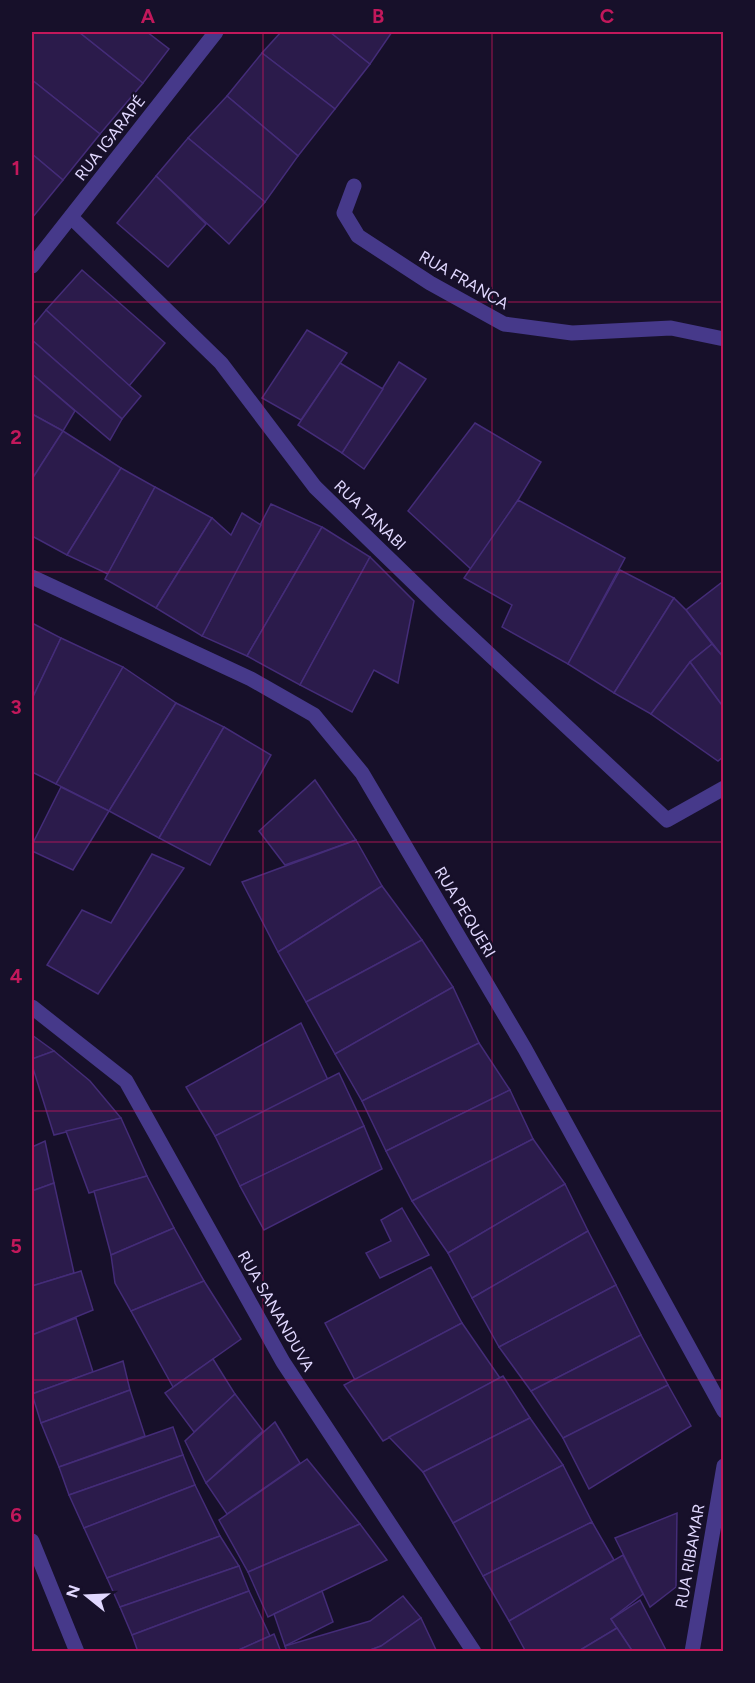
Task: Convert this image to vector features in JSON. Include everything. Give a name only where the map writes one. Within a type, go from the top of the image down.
[{"type":"street","name":"RUA IGARAPÉ","points":[[32,266],[216,32]]},
{"type":"street","name":"RUA FRANCA","points":[[354,186],[344,213],[358,236],[430,283],[504,324],[572,333],[671,328],[723,339]]},
{"type":"street","name":"RUA TANABI","points":[[71,217],[221,363],[315,487],[444,612],[667,820],[723,788]]},
{"type":"street","name":"RUA PEQUERI","points":[[32,577],[251,679],[314,715],[362,773],[525,1049],[723,1411]]},
{"type":"street","name":"RUA SANANDUVA","points":[[32,1007],[126,1081],[283,1362],[474,1652]]},
{"type":"street","name":"RUA RIBAMAR","points":[[692,1652],[723,1466]]},
{"type":"street","points":[[32,1541],[77,1652]]},
{"type":"building","points":[[32,32],[79,32],[143,83],[100,134],[32,80]]},
{"type":"building","points":[[79,32],[147,32],[169,49],[143,83]]},
{"type":"building","points":[[281,32],[330,32],[370,64],[335,109],[262,53]]},
{"type":"building","points":[[330,32],[392,32],[370,64]]},
{"type":"building","points":[[262,53],[335,109],[298,156],[227,96]]},
{"type":"building","points":[[32,80],[100,134],[63,180],[32,154]]},
{"type":"building","points":[[227,96],[298,156],[265,202],[188,138]]},
{"type":"building","points":[[188,138],[265,202],[229,244],[156,176]]},
{"type":"building","points":[[32,154],[63,180],[32,218]]},
{"type":"building","points":[[156,176],[206,224],[168,267],[117,223]]},
{"type":"building","points":[[82,270],[165,343],[129,386],[46,310]]},
{"type":"building","points":[[46,310],[141,396],[122,419],[32,340],[32,327]]},
{"type":"building","points":[[307,330],[347,353],[301,420],[262,398]]},
{"type":"building","points":[[32,340],[122,419],[110,440],[32,374]]},
{"type":"building","points":[[399,362],[426,379],[364,469],[342,453]]},
{"type":"building","points":[[340,363],[383,389],[342,453],[298,425]]},
{"type":"building","points":[[32,374],[75,411],[63,431],[32,414]]},
{"type":"building","points":[[32,414],[63,431],[32,479]]},
{"type":"building","points":[[475,423],[541,462],[471,569],[408,511]]},
{"type":"building","points":[[63,431],[121,468],[67,555],[32,536],[32,479]]},
{"type":"building","points":[[121,468],[155,487],[108,574],[67,555]]},
{"type":"building","points":[[155,487],[212,518],[156,608],[105,579]]},
{"type":"building","points":[[518,500],[625,558],[568,664],[502,627],[512,605],[464,578]]},
{"type":"building","points":[[271,504],[322,527],[247,656],[202,636]]},
{"type":"building","points":[[242,513],[261,525],[202,636],[156,608],[212,518],[231,535]]},
{"type":"building","points":[[322,527],[370,557],[300,685],[247,656]]},
{"type":"building","points":[[370,557],[414,601],[398,683],[374,670],[352,712],[300,685]]},
{"type":"building","points":[[620,570],[674,598],[614,693],[568,664]]},
{"type":"building","points":[[721,583],[724,586],[724,658],[686,610]]},
{"type":"building","points":[[674,598],[712,644],[690,662],[651,714],[614,693]]},
{"type":"building","points":[[32,623],[61,638],[32,699]]},
{"type":"building","points":[[61,638],[123,667],[56,784],[32,772],[32,699]]},
{"type":"building","points":[[712,644],[724,658],[724,708],[690,662]]},
{"type":"building","points":[[690,662],[724,708],[724,756],[718,761],[651,714]]},
{"type":"building","points":[[123,667],[176,703],[109,811],[56,784]]},
{"type":"building","points":[[176,703],[224,727],[159,838],[109,811]]},
{"type":"building","points":[[224,727],[271,755],[210,865],[159,838]]},
{"type":"building","points":[[315,780],[356,840],[285,865],[259,831]]},
{"type":"building","points":[[61,787],[109,811],[73,870],[32,851],[32,845]]},
{"type":"building","points":[[356,840],[382,886],[278,952],[242,882]]},
{"type":"building","points":[[152,854],[184,868],[98,994],[47,965],[82,910],[111,923]]},
{"type":"building","points":[[382,886],[422,940],[306,1002],[278,952]]},
{"type":"building","points":[[422,940],[453,987],[335,1054],[306,1002]]},
{"type":"building","points":[[453,987],[479,1043],[362,1101],[335,1054]]},
{"type":"building","points":[[301,1023],[328,1080],[215,1136],[186,1087]]},
{"type":"building","points":[[32,1035],[54,1051],[32,1059]]},
{"type":"building","points":[[479,1043],[510,1090],[386,1151],[362,1101]]},
{"type":"building","points":[[54,1051],[90,1081],[121,1118],[54,1135],[32,1059]]},
{"type":"building","points":[[339,1073],[364,1126],[240,1186],[215,1136]]},
{"type":"building","points":[[510,1090],[533,1139],[412,1201],[386,1151]]},
{"type":"building","points":[[121,1118],[147,1176],[89,1193],[66,1131]]},
{"type":"building","points":[[364,1126],[382,1169],[264,1230],[240,1186]]},
{"type":"building","points":[[533,1139],[565,1184],[448,1253],[412,1201]]},
{"type":"building","points":[[45,1141],[54,1183],[32,1191],[32,1147]]},
{"type":"building","points":[[147,1176],[174,1228],[111,1255],[94,1191]]},
{"type":"building","points":[[54,1183],[74,1273],[32,1286],[32,1191]]},
{"type":"building","points":[[565,1184],[588,1231],[472,1298],[448,1253]]},
{"type":"building","points":[[402,1208],[429,1255],[380,1278],[366,1253],[391,1241],[381,1220]]},
{"type":"building","points":[[174,1228],[204,1281],[131,1311],[115,1283],[111,1255]]},
{"type":"building","points":[[588,1231],[616,1285],[499,1347],[472,1298]]},
{"type":"building","points":[[431,1267],[462,1323],[355,1380],[325,1323]]},
{"type":"building","points":[[81,1271],[93,1310],[32,1335],[32,1286]]},
{"type":"building","points":[[204,1281],[241,1339],[173,1387],[131,1311]]},
{"type":"building","points":[[616,1285],[641,1335],[531,1391],[499,1347]]},
{"type":"building","points":[[76,1318],[93,1372],[32,1394],[32,1335]]},
{"type":"building","points":[[462,1323],[500,1378],[383,1441],[344,1385]]},
{"type":"building","points":[[641,1335],[668,1385],[563,1438],[531,1391]]},
{"type":"building","points":[[213,1359],[235,1394],[194,1432],[165,1393]]},
{"type":"building","points":[[123,1361],[130,1390],[41,1423],[32,1394]]},
{"type":"building","points":[[503,1376],[530,1418],[423,1472],[389,1437]]},
{"type":"building","points":[[668,1385],[691,1426],[589,1489],[563,1438]]},
{"type":"building","points":[[130,1390],[145,1436],[59,1467],[41,1423]]},
{"type":"building","points":[[235,1394],[263,1431],[206,1483],[185,1441]]},
{"type":"building","points":[[530,1418],[563,1465],[453,1523],[423,1472]]},
{"type":"building","points":[[275,1422],[300,1463],[227,1514],[206,1483]]},
{"type":"building","points":[[173,1427],[183,1455],[69,1495],[59,1467]]},
{"type":"building","points":[[183,1455],[195,1485],[84,1528],[69,1495]]},
{"type":"building","points":[[307,1459],[360,1524],[248,1572],[219,1520]]},
{"type":"building","points":[[563,1465],[592,1522],[483,1576],[453,1523]]},
{"type":"building","points":[[195,1485],[220,1536],[107,1578],[84,1528]]},
{"type":"building","points":[[677,1513],[676,1587],[650,1607],[615,1538]]},
{"type":"building","points":[[592,1522],[614,1560],[509,1621],[483,1576]]},
{"type":"building","points":[[360,1524],[387,1560],[268,1617],[248,1572]]},
{"type":"building","points":[[220,1536],[239,1566],[120,1607],[107,1578]]},
{"type":"building","points":[[623,1555],[643,1594],[611,1619],[617,1628],[577,1652],[526,1652],[509,1621]]},
{"type":"building","points":[[239,1566],[249,1591],[132,1635],[120,1607]]},
{"type":"building","points":[[249,1591],[270,1636],[234,1652],[138,1652],[132,1635]]},
{"type":"building","points":[[322,1591],[333,1622],[285,1646],[274,1614]]},
{"type":"building","points":[[403,1596],[421,1618],[381,1646],[365,1652],[287,1652],[285,1646],[370,1621]]},
{"type":"building","points":[[640,1600],[667,1652],[633,1652],[611,1619]]},
{"type":"building","points":[[421,1618],[437,1652],[365,1652],[381,1646]]},
{"type":"building","points":[[617,1628],[633,1652],[577,1652]]},
{"type":"building","points":[[274,1634],[281,1652],[234,1652],[270,1636]]}]
